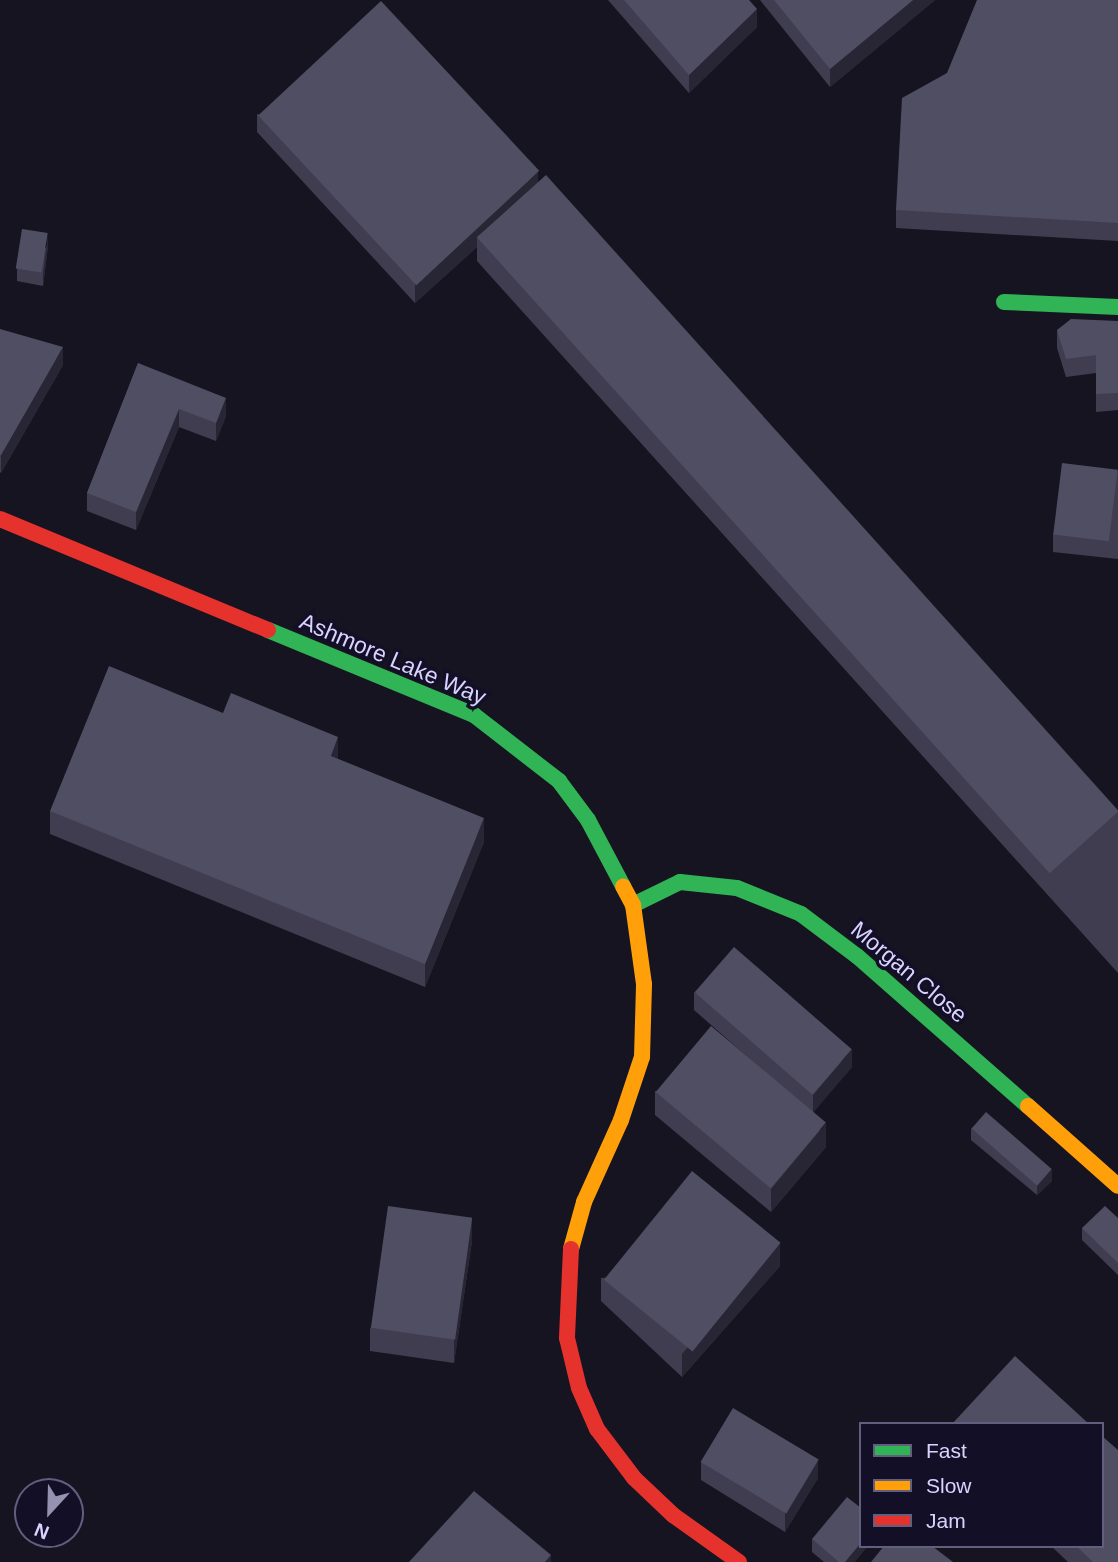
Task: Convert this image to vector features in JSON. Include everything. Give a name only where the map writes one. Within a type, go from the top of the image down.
[{"type":"street","points":[[1004,302],[1118,307]]},
{"type":"street","name":"Ashmore Lake Way","points":[[0,519],[474,715],[559,781],[588,820],[633,905],[644,984],[642,1057],[621,1120],[584,1202],[569,1258],[567,1338],[579,1388],[597,1429],[634,1478],[673,1515],[739,1562]]},
{"type":"street","name":"Morgan Close","points":[[633,905],[680,882],[737,888],[801,914],[867,965],[1118,1186]]},
{"type":"building","points":[[624,0],[749,0],[757,9],[689,75]]},
{"type":"building","points":[[774,0],[913,0],[830,69]]},
{"type":"building","points":[[977,0],[1118,0],[1118,223],[896,210],[902,98],[947,73]]},
{"type":"building","points":[[381,1],[539,171],[416,285],[258,116]]},
{"type":"building","points":[[546,175],[1118,810],[1050,873],[477,237]]},
{"type":"building","points":[[22,229],[48,233],[41,273],[16,269]]},
{"type":"building","points":[[1071,319],[1118,321],[1118,393],[1096,394],[1096,355],[1066,359],[1057,330]]},
{"type":"building","points":[[0,329],[63,347],[1,455],[0,455]]},
{"type":"building","points":[[138,363],[226,398],[216,423],[179,409],[136,512],[87,493]]},
{"type":"building","points":[[1062,463],[1118,470],[1109,541],[1053,534]]},
{"type":"building","points":[[109,666],[223,713],[231,693],[338,737],[331,756],[484,818],[425,964],[50,811]]},
{"type":"building","points":[[734,947],[852,1049],[812,1095],[695,992]]},
{"type":"building","points":[[711,1026],[826,1122],[771,1188],[656,1092]]},
{"type":"building","points":[[986,1112],[1052,1169],[1037,1186],[972,1129]]},
{"type":"building","points":[[692,1171],[781,1243],[692,1352],[604,1280]]},
{"type":"building","points":[[388,1206],[472,1218],[455,1340],[371,1328]]},
{"type":"building","points":[[1105,1206],[1118,1218],[1118,1263],[1082,1228]]},
{"type":"building","points":[[1015,1356],[1087,1422],[954,1422]]},
{"type":"building","points":[[733,1408],[819,1460],[786,1514],[701,1462]]},
{"type":"building","points":[[1104,1438],[1118,1450],[1118,1562],[1093,1562],[1078,1548],[1104,1548]]},
{"type":"building","points":[[474,1491],[551,1555],[545,1562],[409,1562]]},
{"type":"building","points":[[847,1497],[859,1506],[859,1545],[845,1562],[839,1562],[812,1539]]},
{"type":"building","points":[[882,1548],[935,1548],[953,1562],[871,1562]]},
{"type":"traffic: fast","points":[[1004,302],[1118,307]]},
{"type":"traffic: fast","points":[[268,630],[474,715],[559,781],[588,820],[623,886]]},
{"type":"traffic: fast","points":[[633,905],[680,882],[737,888],[801,914],[857,956],[1028,1106]]},
{"type":"traffic: slow","points":[[571,1249],[584,1202],[621,1120],[642,1057],[644,984],[633,905],[623,886]]},
{"type":"traffic: slow","points":[[1028,1106],[1118,1186]]},
{"type":"traffic: jam","points":[[0,519],[268,630]]},
{"type":"traffic: jam","points":[[571,1249],[567,1338],[579,1388],[597,1429],[634,1478],[673,1515],[739,1562]]}]
